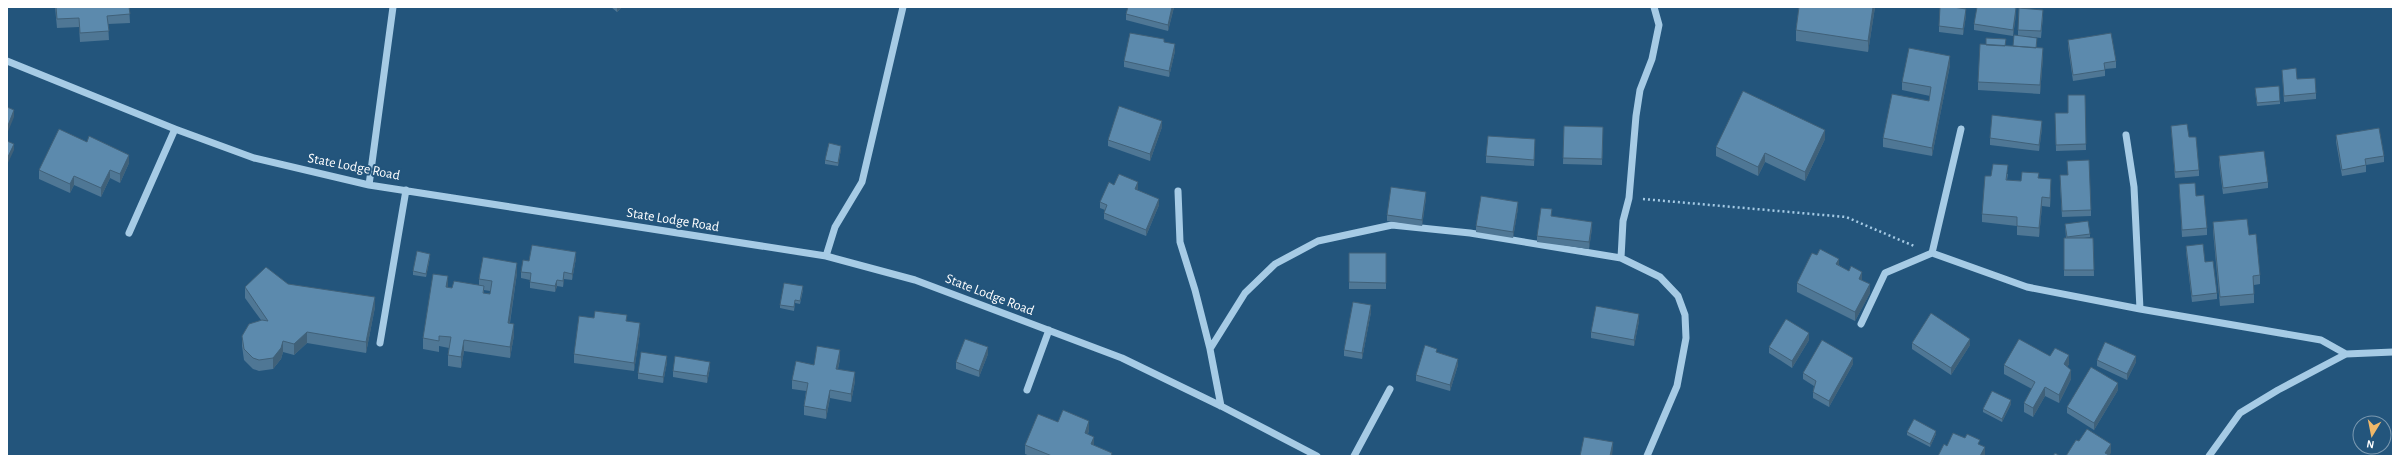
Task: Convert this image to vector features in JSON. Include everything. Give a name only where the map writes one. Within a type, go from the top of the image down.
[{"type":"street","points":[[369,185],[393,7]]},
{"type":"street","points":[[826,256],[834,227],[862,182],[903,7]]},
{"type":"street","points":[[1621,258],[1623,222],[1629,198],[1640,90],[1652,59],[1659,25],[1654,7]]},
{"type":"street","name":"State Lodge Road","points":[[7,61],[175,129],[254,158],[369,185],[826,256],[915,280],[1122,358],[1221,406],[1318,456]]},
{"type":"street","points":[[129,233],[175,129]]},
{"type":"street","points":[[1932,254],[1961,129]]},
{"type":"street","points":[[2126,135],[2134,187],[2140,309]]},
{"type":"street","points":[[380,343],[406,190]]},
{"type":"street","points":[[1178,191],[1180,242],[1195,290],[1210,349],[1221,406]]},
{"type":"street","points":[[1210,349],[1245,293],[1275,264],[1318,241],[1385,226],[1392,225],[1470,234],[1621,258],[1660,277],[1678,296],[1685,315],[1686,338],[1677,386],[1647,456]]},
{"type":"street","points":[[1861,324],[1885,273],[1932,254],[2027,286],[2140,309],[2321,340],[2346,354]]},
{"type":"street","points":[[1027,390],[1049,330]]},
{"type":"street","points":[[2209,456],[2240,413],[2278,390],[2346,354],[2393,352]]},
{"type":"street","points":[[1354,456],[1390,389]]},
{"type":"path","points":[[1629,198],[1846,217],[1932,254]]},
{"type":"building","points":[[56,7],[129,7],[130,14],[107,16],[109,31],[80,33],[79,18],[57,19]]},
{"type":"building","points":[[1128,7],[1172,7],[1168,25],[1126,14]]},
{"type":"building","points":[[1799,7],[1873,7],[1868,41],[1796,30]]},
{"type":"building","points":[[1940,7],[1966,9],[1963,29],[1939,26]]},
{"type":"building","points":[[1977,7],[2016,8],[2013,30],[1974,24]]},
{"type":"building","points":[[2019,8],[2043,10],[2041,31],[2018,30]]},
{"type":"building","points":[[1130,33],[1164,39],[1164,42],[1175,44],[1169,71],[1124,61]]},
{"type":"building","points":[[2111,33],[2116,61],[2104,63],[2105,70],[2073,75],[2068,40]]},
{"type":"building","points":[[2014,35],[2037,38],[2036,48],[2013,46]]},
{"type":"building","points":[[1986,38],[2006,39],[2005,46],[1986,45]]},
{"type":"building","points":[[1980,44],[2043,48],[2040,85],[1978,82]]},
{"type":"building","points":[[1909,48],[1950,56],[1932,148],[1883,138],[1892,94],[1929,101],[1931,87],[1902,82]]},
{"type":"building","points":[[2296,68],[2297,79],[2315,78],[2316,93],[2284,96],[2282,70]]},
{"type":"building","points":[[2279,86],[2280,101],[2257,103],[2255,88]]},
{"type":"building","points":[[1743,91],[1825,130],[1805,172],[1765,153],[1758,167],[1716,147]]},
{"type":"building","points":[[2068,95],[2085,95],[2086,144],[2056,145],[2055,113],[2068,113]]},
{"type":"building","points":[[1119,106],[1162,121],[1150,154],[1108,140]]},
{"type":"building","points":[[7,107],[14,110],[7,128]]},
{"type":"building","points":[[1992,115],[2042,121],[2039,145],[1990,138]]},
{"type":"building","points":[[2187,124],[2189,137],[2196,137],[2199,170],[2175,172],[2171,126]]},
{"type":"building","points":[[1564,126],[1603,127],[1602,159],[1563,158]]},
{"type":"building","points":[[2379,128],[2384,156],[2365,159],[2366,165],[2342,170],[2336,135]]},
{"type":"building","points":[[59,129],[87,142],[89,136],[129,155],[120,174],[110,170],[101,188],[74,176],[70,184],[39,170]]},
{"type":"building","points":[[1488,136],[1535,139],[1534,160],[1486,156]]},
{"type":"building","points":[[7,141],[14,144],[7,159]]},
{"type":"building","points":[[829,143],[841,146],[838,163],[825,160]]},
{"type":"building","points":[[2264,151],[2268,182],[2223,188],[2219,156]]},
{"type":"building","points":[[2089,160],[2091,210],[2062,211],[2060,175],[2068,175],[2067,161]]},
{"type":"building","points":[[1993,164],[2008,165],[2006,180],[2021,181],[2022,172],[2039,173],[2038,178],[2051,179],[2050,198],[2042,197],[2039,228],[2017,226],[2017,217],[1982,214],[1985,176],[1991,176]]},
{"type":"building","points":[[1119,174],[1138,182],[1135,189],[1159,199],[1146,230],[1104,213],[1107,205],[1100,202],[1109,182],[1114,185]]},
{"type":"building","points":[[2195,183],[2196,196],[2204,195],[2207,228],[2182,230],[2179,184]]},
{"type":"building","points":[[1391,187],[1426,192],[1422,220],[1387,215]]},
{"type":"building","points":[[1481,196],[1518,202],[1513,232],[1476,226]]},
{"type":"building","points":[[1541,208],[1552,209],[1551,216],[1592,222],[1589,242],[1537,236]]},
{"type":"building","points":[[2247,219],[2249,235],[2256,234],[2260,275],[2253,276],[2254,294],[2220,297],[2213,222]]},
{"type":"building","points":[[2088,221],[2090,234],[2067,237],[2065,224]]},
{"type":"building","points":[[2064,238],[2093,238],[2094,270],[2064,270]]},
{"type":"building","points":[[2203,244],[2205,262],[2213,261],[2217,293],[2192,296],[2186,246]]},
{"type":"building","points":[[532,245],[576,252],[572,274],[564,272],[563,281],[557,280],[555,286],[530,282],[531,273],[521,272],[523,260],[529,261]]},
{"type":"building","points":[[1820,249],[1839,259],[1836,264],[1849,271],[1851,266],[1862,272],[1859,279],[1870,284],[1855,312],[1797,283],[1812,253],[1817,255]]},
{"type":"building","points":[[417,251],[430,254],[426,274],[413,271]]},
{"type":"building","points":[[1349,253],[1386,253],[1386,283],[1349,282]]},
{"type":"building","points":[[483,257],[517,263],[508,323],[514,324],[510,347],[464,340],[461,357],[448,355],[451,337],[439,336],[439,341],[423,338],[433,274],[448,276],[446,287],[452,288],[454,281],[484,286],[483,293],[490,294],[492,281],[479,279]]},
{"type":"building","points":[[266,267],[288,284],[375,297],[366,342],[307,332],[294,344],[283,341],[281,348],[273,358],[259,360],[253,358],[244,349],[242,336],[249,324],[262,320],[268,321],[245,287]]},
{"type":"building","points":[[784,283],[803,286],[800,301],[795,300],[794,307],[780,305]]},
{"type":"building","points":[[1353,302],[1371,305],[1362,353],[1344,350]]},
{"type":"building","points":[[1596,306],[1639,314],[1634,340],[1591,332]]},
{"type":"building","points":[[595,311],[627,315],[626,321],[640,323],[634,363],[574,354],[579,316],[594,318]]},
{"type":"building","points":[[1931,313],[1970,339],[1951,368],[1912,343]]},
{"type":"building","points":[[1786,319],[1809,333],[1792,361],[1769,347]]},
{"type":"building","points":[[965,339],[988,347],[979,371],[956,362]]},
{"type":"building","points":[[2019,339],[2050,356],[2055,348],[2069,355],[2064,364],[2071,370],[2059,395],[2045,387],[2033,408],[2024,403],[2035,382],[2004,365]]},
{"type":"building","points":[[1822,340],[1853,358],[1829,401],[1813,392],[1816,381],[1803,373]]},
{"type":"building","points":[[2105,342],[2136,356],[2127,374],[2097,360]]},
{"type":"building","points":[[1425,345],[1437,349],[1436,352],[1458,359],[1450,385],[1416,375]]},
{"type":"building","points":[[817,346],[840,350],[836,369],[855,372],[851,394],[830,390],[826,410],[804,406],[808,383],[792,380],[796,361],[814,365]]},
{"type":"building","points":[[641,352],[667,356],[663,377],[638,373]]},
{"type":"building","points":[[675,356],[710,362],[707,376],[673,371]]},
{"type":"building","points":[[2091,367],[2118,383],[2094,423],[2067,407]]},
{"type":"building","points":[[1992,391],[2011,400],[2002,419],[1983,409]]},
{"type":"building","points":[[1063,410],[1089,421],[1085,433],[1094,437],[1091,444],[1112,453],[1111,456],[1052,456],[1025,445],[1038,414],[1058,422]]},
{"type":"building","points":[[1914,419],[1936,431],[1930,444],[1907,432]]},
{"type":"building","points":[[2087,429],[2111,444],[2105,453],[2111,456],[2066,456],[2076,440],[2079,441]]},
{"type":"building","points":[[1953,433],[1965,438],[1967,434],[1980,440],[1978,444],[1985,447],[1980,456],[1938,456],[1944,444],[1947,446]]},
{"type":"building","points":[[1584,437],[1613,442],[1610,456],[1580,456]]},
{"type":"building","points":[[2055,453],[2060,456],[2053,456]]}]
